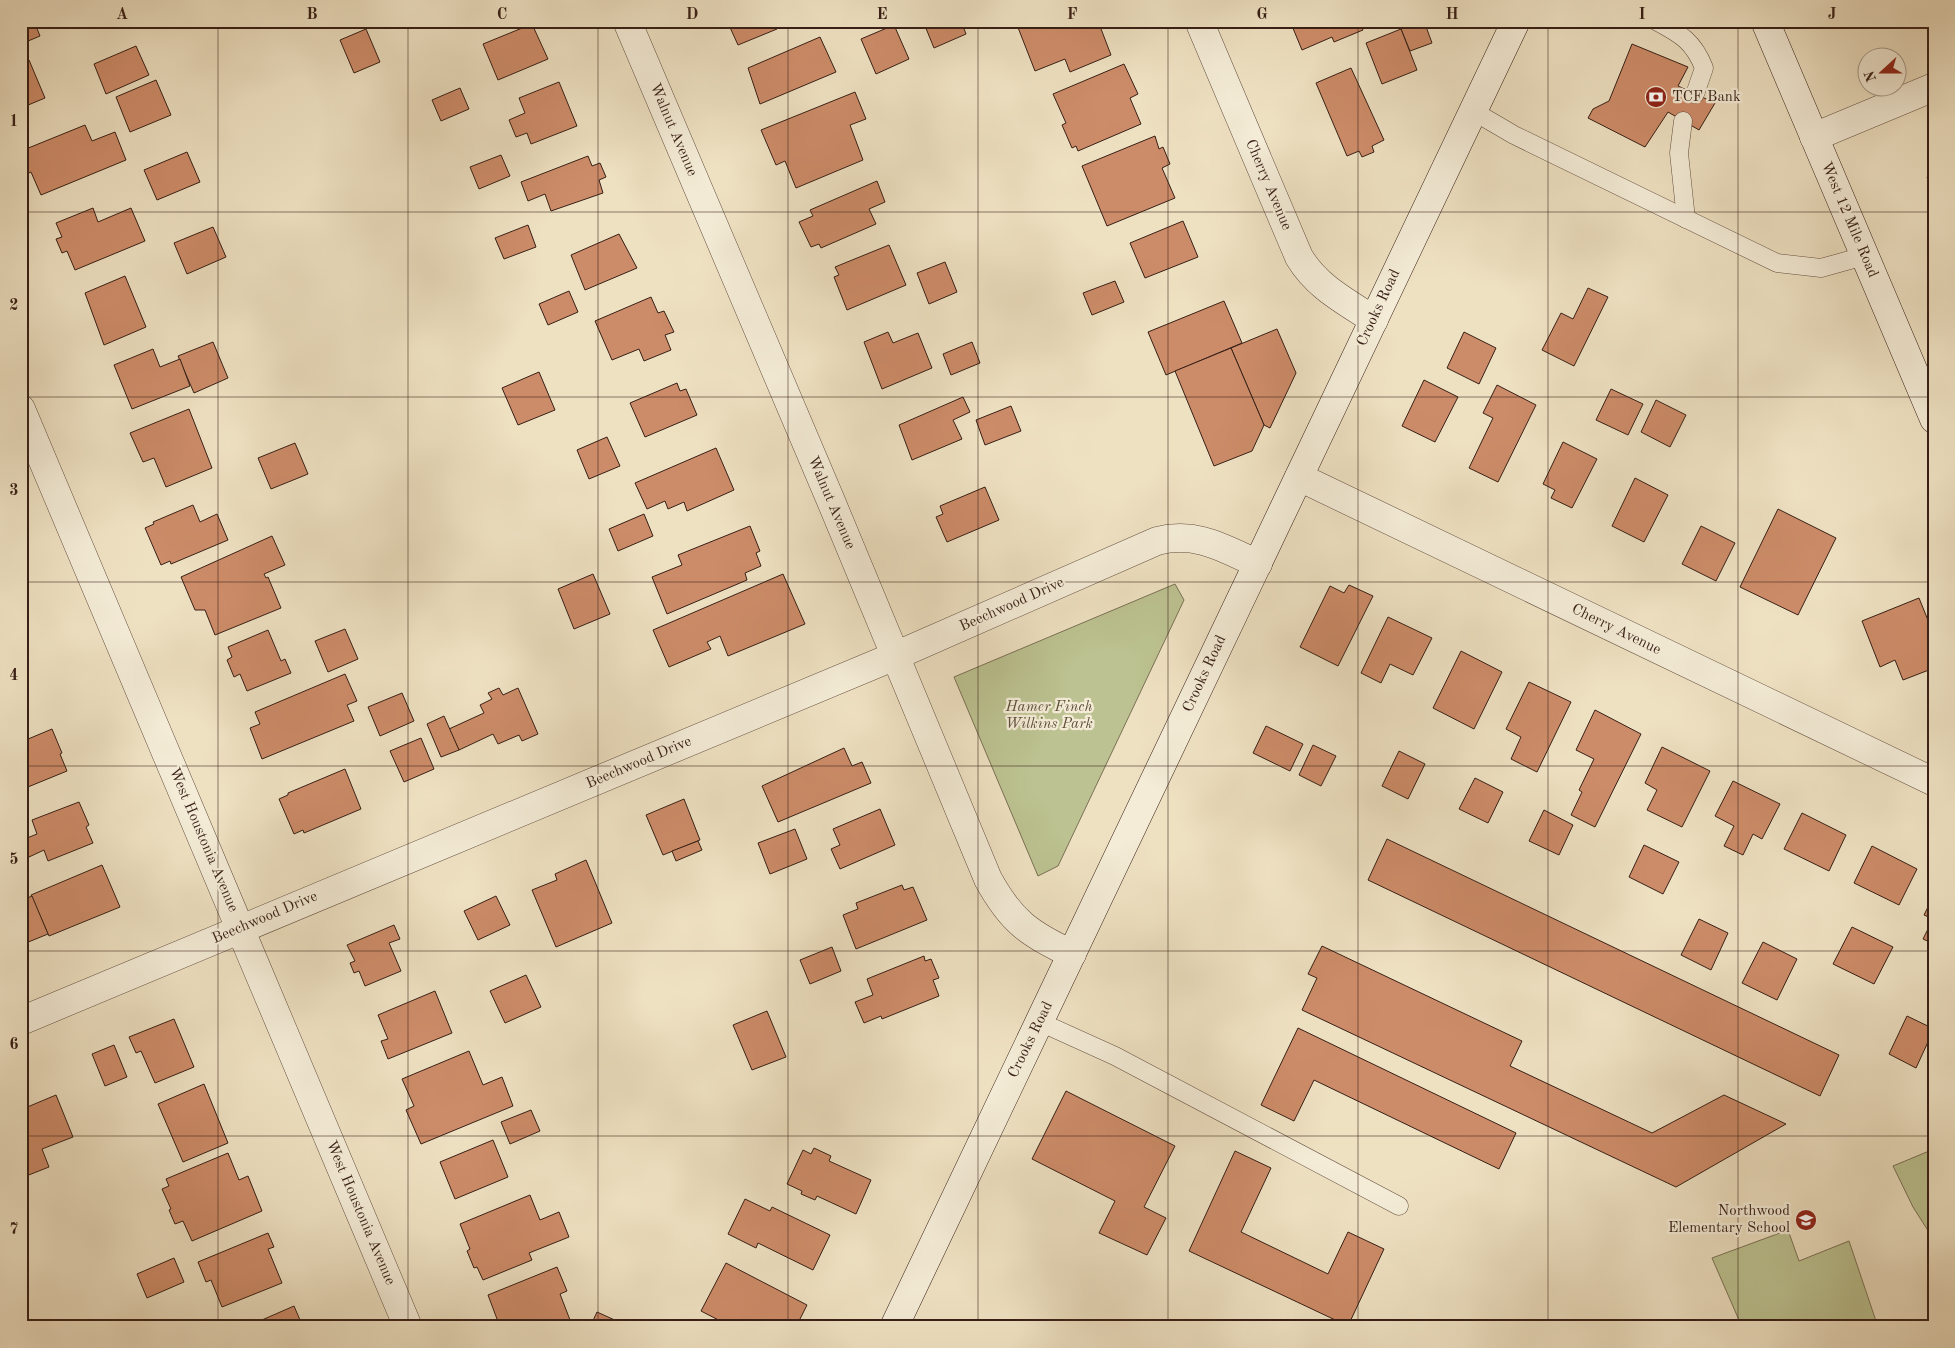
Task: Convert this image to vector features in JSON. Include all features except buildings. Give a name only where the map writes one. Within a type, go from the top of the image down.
[{"type":"street","name":"Walnut Avenue","points":[[627,21],[988,879],[1001,904],[1032,932],[1072,954]]},
{"type":"street","name":"Cherry Avenue","points":[[1198,21],[1298,257],[1308,273],[1324,288],[1374,320]]},
{"type":"street","name":"Crooks Road","points":[[894,1327],[1516,21]]},
{"type":"street","name":"West 12 Mile Road","points":[[1765,21],[1934,419]]},
{"type":"street","points":[[1814,137],[1934,87]]},
{"type":"street","name":"West Houstonia Avenue","points":[[21,409],[408,1327]]},
{"type":"street","name":"Cherry Avenue","points":[[1299,477],[1934,782]]},
{"type":"street","name":"Beechwood Drive","points":[[21,1021],[895,656],[1158,541],[1173,537],[1203,540],[1258,564]]},
{"type":"lane","points":[[1656,21],[1680,33],[1698,51],[1704,68],[1695,94]]},
{"type":"lane","points":[[1473,111],[1514,136],[1777,263],[1821,268],[1864,256]]},
{"type":"lane","points":[[1683,121],[1679,153],[1686,220]]},
{"type":"lane","points":[[1040,1022],[1115,1056],[1400,1206]]},
{"type":"green space","name":"Hamer Finch Wilkins Park","points":[[1175,584],[1184,600],[1058,866],[1038,876],[954,677]]},
{"type":"green space","points":[[1934,1149],[1934,1240],[1913,1207],[1893,1166]]},
{"type":"green space","points":[[1788,1230],[1799,1261],[1849,1241],[1878,1327],[1742,1327],[1712,1258]]},
{"type":"place","name":"TCF Bank","points":[[1656,97]]},
{"type":"place","name":"Northwood Elementary School","points":[[1806,1220]]}]
